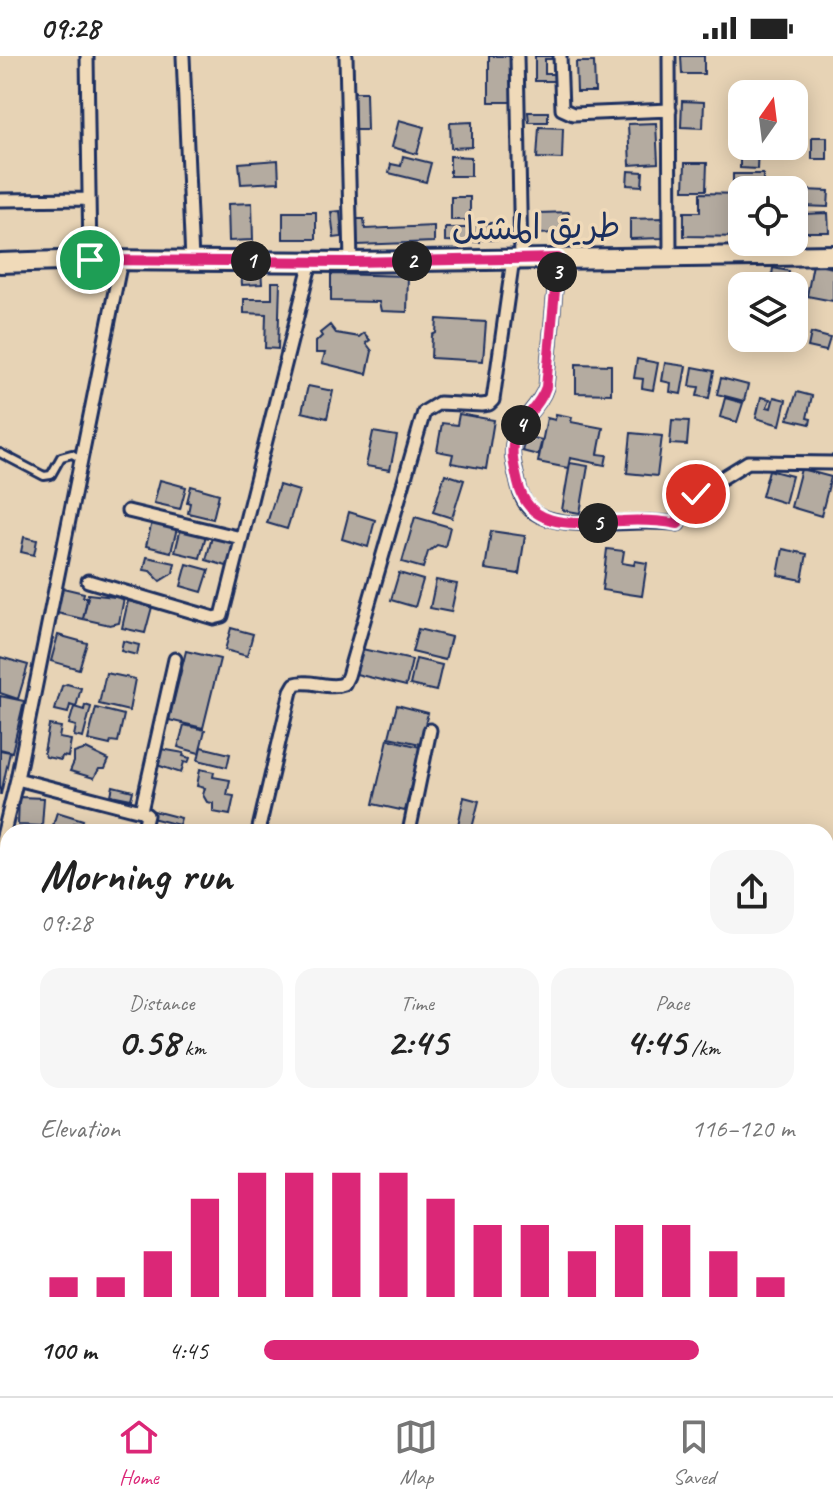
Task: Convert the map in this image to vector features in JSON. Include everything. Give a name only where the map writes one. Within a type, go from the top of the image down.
[{"type":"main road","name":"طريق المشتل","points":[[0,263],[833,255]]},
{"type":"street","points":[[87,56],[90,260]]},
{"type":"street","points":[[183,56],[192,261]]},
{"type":"street","points":[[346,56],[351,262]]},
{"type":"street","points":[[260,824],[295,684],[302,682],[337,687],[344,684],[348,676],[424,412],[439,403],[482,405],[493,400],[517,259],[517,56]]},
{"type":"street","points":[[560,56],[562,109],[566,112],[670,110]]},
{"type":"street","points":[[669,56],[670,257]]},
{"type":"street","points":[[0,200],[89,199]]},
{"type":"street","points":[[558,258],[546,387],[543,397],[515,436],[513,449],[521,497],[529,509],[559,522],[662,521],[678,524],[679,499],[696,494],[748,462],[833,463]]},
{"type":"street","points":[[6,824],[121,261]]},
{"type":"street","points":[[88,581],[214,618],[222,616],[311,261]]},
{"type":"street","points":[[128,511],[241,538]]},
{"type":"street","points":[[141,811],[175,659]]},
{"type":"street","points":[[411,824],[430,730]]},
{"type":"street","points":[[17,779],[141,811],[147,815],[145,824]]},
{"type":"lane","points":[[0,453],[44,476],[51,475],[61,457],[72,454],[81,459]]},
{"type":"building","points":[[489,56],[512,56],[512,102],[489,102]]},
{"type":"building","points":[[535,56],[553,56],[553,59],[545,59],[545,74],[557,74],[557,81],[535,81]]},
{"type":"building","points":[[681,56],[704,56],[704,74],[682,74]]},
{"type":"building","points":[[576,62],[594,62],[595,92],[577,92]]},
{"type":"building","points":[[354,92],[366,92],[367,130],[355,130]]},
{"type":"building","points":[[682,101],[704,102],[703,128],[681,127]]},
{"type":"building","points":[[528,112],[548,112],[548,122],[529,122]]},
{"type":"building","points":[[399,120],[424,127],[417,154],[392,147]]},
{"type":"building","points":[[472,122],[472,147],[451,148],[450,123]]},
{"type":"building","points":[[656,123],[658,163],[630,165],[628,124]]},
{"type":"building","points":[[539,127],[563,128],[562,159],[537,158]]},
{"type":"building","points":[[812,137],[827,137],[827,159],[812,159]]},
{"type":"building","points":[[403,156],[431,163],[426,182],[389,173],[391,164],[401,166]]},
{"type":"building","points":[[450,156],[471,157],[471,176],[450,176]]},
{"type":"building","points":[[278,160],[279,182],[241,184],[239,163]]},
{"type":"building","points":[[740,160],[757,160],[757,169],[740,168]]},
{"type":"building","points":[[685,163],[707,163],[706,190],[684,190]]},
{"type":"building","points":[[628,171],[643,172],[642,186],[627,185]]},
{"type":"building","points":[[733,174],[763,174],[763,176]]},
{"type":"building","points":[[808,190],[829,191],[828,207],[808,206]]},
{"type":"building","points":[[700,193],[728,194],[728,237],[684,236],[684,212],[700,212]]},
{"type":"building","points":[[451,197],[470,197],[470,220],[451,220]]},
{"type":"building","points":[[252,203],[253,240],[229,241],[228,204]]},
{"type":"building","points":[[340,211],[342,237],[334,238],[331,212]]},
{"type":"building","points":[[283,212],[316,212],[316,239],[283,239]]},
{"type":"building","points":[[569,212],[569,232],[540,234],[539,213]]},
{"type":"building","points":[[828,213],[829,232],[808,232],[808,214]]},
{"type":"building","points":[[663,218],[663,238],[630,239],[630,219]]},
{"type":"building","points":[[356,219],[364,219],[365,229],[434,226],[434,242],[357,245]]},
{"type":"building","points":[[472,223],[480,223],[480,242],[445,241],[445,228],[472,228]]},
{"type":"building","points":[[483,223],[498,223],[498,240],[483,240]]},
{"type":"building","points":[[813,264],[833,268],[833,301],[808,296]]},
{"type":"building","points":[[261,268],[262,284],[242,285],[241,270]]},
{"type":"building","points":[[773,268],[789,271],[789,272],[772,272]]},
{"type":"building","points":[[331,274],[408,276],[407,312],[381,311],[379,302],[331,301]]},
{"type":"building","points":[[272,282],[280,282],[278,349],[265,348],[266,314],[244,313],[244,299],[272,299]]},
{"type":"building","points":[[437,319],[486,322],[483,361],[431,358],[432,335],[436,333]]},
{"type":"building","points":[[330,325],[336,333],[359,337],[364,333],[370,340],[366,343],[372,351],[367,374],[322,363],[325,353],[316,353],[316,342],[322,336],[320,333]]},
{"type":"building","points":[[811,333],[830,338],[826,351],[808,347]]},
{"type":"building","points":[[637,359],[658,363],[653,390],[642,388],[643,379],[634,378]]},
{"type":"building","points":[[665,363],[686,366],[681,394],[670,392],[671,383],[662,381]]},
{"type":"building","points":[[576,364],[611,365],[611,394],[576,393]]},
{"type":"building","points":[[693,367],[714,371],[709,398],[697,396],[699,387],[690,386]]},
{"type":"building","points":[[721,378],[748,385],[744,401],[717,394]]},
{"type":"building","points":[[308,386],[333,391],[327,418],[302,412]]},
{"type":"building","points":[[797,392],[812,396],[807,418],[811,419],[810,424],[788,419]]},
{"type":"building","points":[[761,397],[770,399],[767,407],[771,408],[774,397],[786,400],[780,425],[756,418]]},
{"type":"building","points":[[725,398],[743,403],[737,422],[720,417]]},
{"type":"building","points":[[459,414],[494,420],[486,469],[451,463],[453,454],[437,451],[442,423],[457,425]]},
{"type":"building","points":[[556,414],[572,417],[571,422],[603,428],[598,454],[607,455],[605,465],[570,458],[568,468],[538,462],[547,418],[555,420]]},
{"type":"building","points":[[672,420],[689,421],[687,445],[670,444]]},
{"type":"building","points":[[373,432],[397,436],[390,470],[366,466]]},
{"type":"building","points":[[631,433],[662,436],[657,476],[627,473]]},
{"type":"building","points":[[526,436],[542,440],[538,455],[522,451]]},
{"type":"building","points":[[570,463],[588,466],[580,513],[562,510]]},
{"type":"building","points":[[801,469],[831,477],[821,516],[791,507]]},
{"type":"building","points":[[769,470],[792,476],[785,503],[762,496]]},
{"type":"building","points":[[445,474],[464,480],[452,518],[433,512]]},
{"type":"building","points":[[160,480],[186,487],[180,509],[154,503]]},
{"type":"building","points":[[279,485],[299,491],[287,529],[267,523]]},
{"type":"building","points":[[191,486],[219,494],[213,519],[188,513]]},
{"type":"building","points":[[349,512],[375,520],[368,547],[342,539]]},
{"type":"building","points":[[415,517],[450,527],[445,547],[437,545],[428,552],[423,568],[402,562]]},
{"type":"building","points":[[152,522],[177,528],[171,552],[146,546]]},
{"type":"building","points":[[181,528],[206,535],[200,558],[175,552]]},
{"type":"building","points":[[491,531],[525,536],[519,574],[485,569]]},
{"type":"building","points":[[24,537],[37,540],[34,555],[21,552]]},
{"type":"building","points":[[212,537],[236,543],[230,567],[206,560]]},
{"type":"building","points":[[607,549],[624,551],[622,563],[647,563],[642,596],[602,590]]},
{"type":"building","points":[[783,549],[807,554],[802,580],[778,575]]},
{"type":"building","points":[[147,557],[175,563],[173,573],[160,581],[150,571],[144,570]]},
{"type":"building","points":[[187,564],[209,570],[202,592],[181,586]]},
{"type":"building","points":[[399,573],[423,580],[415,607],[391,600]]},
{"type":"building","points":[[436,580],[457,584],[451,612],[430,608]]},
{"type":"building","points":[[63,588],[84,593],[83,597],[88,597],[83,619],[57,613]]},
{"type":"building","points":[[88,594],[124,598],[119,623],[110,625],[83,619]]},
{"type":"building","points":[[128,601],[152,607],[145,633],[122,628]]},
{"type":"building","points":[[231,628],[253,634],[247,656],[225,650]]},
{"type":"building","points":[[418,629],[451,637],[445,660],[412,652]]},
{"type":"building","points":[[58,635],[87,643],[79,669],[51,661]]},
{"type":"building","points":[[123,641],[139,645],[137,655],[121,651]]},
{"type":"building","points":[[362,649],[412,660],[406,686],[356,674]]},
{"type":"building","points":[[186,651],[220,659],[203,728],[169,720]]},
{"type":"building","points":[[0,657],[28,665],[18,699],[0,693]]},
{"type":"building","points":[[416,659],[442,665],[436,691],[410,685]]},
{"type":"building","points":[[106,673],[135,679],[129,711],[99,704]]},
{"type":"building","points":[[67,684],[81,688],[76,707],[70,705],[68,713],[55,710],[62,686]]},
{"type":"building","points":[[0,696],[24,701],[12,752],[0,749]]},
{"type":"building","points":[[85,705],[91,707],[83,738],[74,736],[76,726],[69,724],[74,707],[84,710]]},
{"type":"building","points":[[397,705],[428,713],[420,744],[389,737]]},
{"type":"building","points":[[96,708],[124,715],[118,742],[111,741],[110,745],[88,740]]},
{"type":"building","points":[[49,725],[61,727],[59,738],[71,740],[68,757],[62,756],[61,760],[46,757],[44,752]]},
{"type":"building","points":[[184,725],[205,730],[199,753],[178,747]]},
{"type":"building","points":[[388,739],[420,747],[405,811],[373,804]]},
{"type":"building","points":[[201,747],[230,754],[227,767],[198,760]]},
{"type":"building","points":[[86,749],[109,760],[105,769],[99,769],[94,778],[70,771],[74,753]]},
{"type":"building","points":[[161,749],[184,753],[183,756],[190,758],[188,763],[184,762],[181,773],[157,765]]},
{"type":"building","points":[[0,750],[10,752],[1,794],[0,794]]},
{"type":"building","points":[[200,769],[214,772],[213,777],[230,780],[227,795],[234,796],[230,815],[213,812],[213,803],[207,802],[203,795],[205,788],[197,786]]},
{"type":"building","points":[[113,786],[133,791],[131,799],[111,795]]},
{"type":"building","points":[[19,797],[44,798],[42,824],[18,824]]},
{"type":"building","points":[[464,797],[479,801],[473,824],[458,824]]},
{"type":"building","points":[[150,810],[181,818],[179,824],[175,824],[148,817]]},
{"type":"building","points":[[57,812],[83,820],[82,824],[53,824]]},
{"type":"route","points":[[90,260],[351,262],[558,258],[546,387],[543,397],[515,436],[514,464],[521,497],[529,509],[559,522],[662,521],[678,524],[679,499],[696,494]]}]
